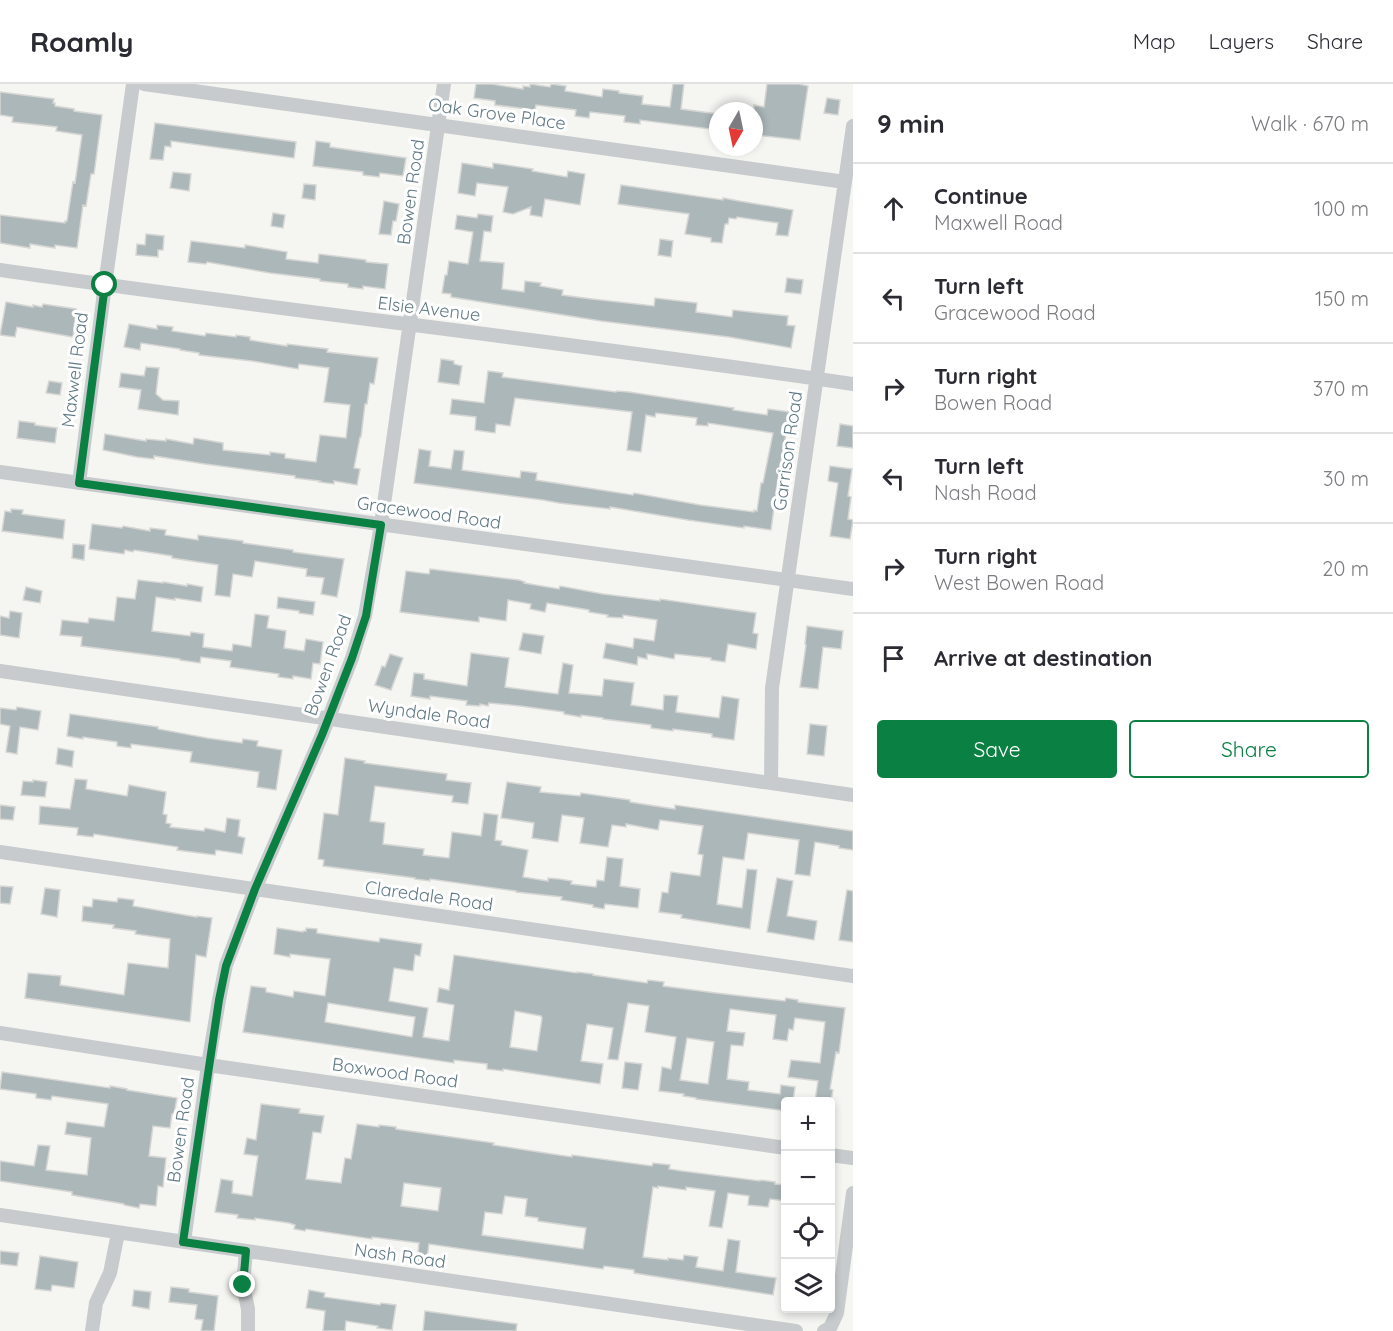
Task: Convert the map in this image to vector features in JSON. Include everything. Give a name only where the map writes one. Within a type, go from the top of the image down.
[{"type":"street","name":"Maxwell Road","points":[[79,483],[133,84]]},
{"type":"street","name":"Oak Grove Place","points":[[144,84],[845,182]]},
{"type":"street","name":"Bowen Road","points":[[183,1242],[208,1065],[226,966],[255,889],[322,735],[366,616],[444,84]]},
{"type":"street","name":"Garrison Road","points":[[771,782],[772,688],[853,126]]},
{"type":"street","name":"Elsie Avenue","points":[[0,270],[853,384]]},
{"type":"street","name":"Gracewood Road","points":[[0,472],[853,589]]},
{"type":"street","name":"Wyndale Road","points":[[0,670],[853,795]]},
{"type":"street","name":"Claredale Road","points":[[0,852],[853,976]]},
{"type":"street","name":"Boxwood Road","points":[[0,1033],[781,1147]]},
{"type":"street","points":[[835,1156],[853,1158]]},
{"type":"street","points":[[827,1329],[837,1313],[853,1193]]},
{"type":"street","name":"Nash Road","points":[[0,1215],[796,1331]]},
{"type":"street","points":[[92,1331],[96,1303],[110,1273],[118,1233]]},
{"type":"street","points":[[246,1251],[243,1285],[248,1309],[248,1331]]},
{"type":"building","points":[[476,84],[523,89],[523,86],[530,87],[530,84],[550,87],[551,84],[566,86],[565,91],[602,97],[603,89],[619,91],[619,93],[643,96],[642,104],[670,107],[673,84],[684,84],[681,109],[709,113],[709,129],[640,120],[640,124],[624,122],[625,116],[590,112],[589,118],[575,116],[576,110],[536,105],[535,110],[495,105],[495,101],[474,98]]},
{"type":"building","points":[[767,84],[808,86],[800,140],[763,136]]},
{"type":"building","points":[[0,92],[54,99],[55,106],[102,115],[94,174],[91,174],[86,206],[83,205],[77,248],[55,245],[55,248],[30,244],[30,248],[0,243],[0,215],[65,223],[67,221],[82,135],[56,131],[57,127],[12,122],[13,117],[0,115]]},
{"type":"building","points":[[827,98],[840,100],[838,115],[824,113]]},
{"type":"building","points":[[155,123],[296,142],[294,158],[171,141],[171,147],[165,146],[163,160],[150,159]]},
{"type":"building","points":[[316,141],[330,143],[330,147],[406,158],[403,176],[380,173],[379,177],[363,175],[363,172],[313,166]]},
{"type":"building","points":[[462,163],[493,168],[493,163],[567,177],[568,171],[585,174],[580,205],[545,199],[542,217],[530,215],[531,207],[513,214],[503,212],[508,187],[477,183],[475,196],[458,193]]},
{"type":"building","points":[[173,172],[191,174],[189,191],[170,188]]},
{"type":"building","points":[[304,184],[316,185],[315,200],[302,198]]},
{"type":"building","points":[[621,185],[723,200],[723,198],[793,210],[788,236],[776,235],[778,223],[737,217],[736,219],[729,218],[728,224],[725,224],[722,243],[711,242],[711,238],[685,234],[689,214],[618,204]]},
{"type":"building","points":[[384,201],[399,204],[391,235],[379,234]]},
{"type":"building","points":[[273,213],[285,215],[283,228],[271,226]]},
{"type":"building","points":[[478,214],[493,216],[491,232],[484,231],[480,261],[504,263],[502,289],[524,292],[525,281],[563,290],[562,295],[592,299],[654,306],[655,298],[697,303],[696,312],[732,317],[733,310],[788,316],[787,325],[795,326],[791,348],[451,297],[451,294],[442,293],[449,261],[468,264],[473,232],[455,229],[457,215],[477,218]]},
{"type":"building","points":[[146,234],[164,236],[163,250],[158,250],[158,257],[136,255],[137,244],[145,245]]},
{"type":"building","points":[[660,239],[673,241],[671,257],[658,255]]},
{"type":"building","points":[[191,241],[245,248],[245,245],[287,252],[286,259],[318,263],[319,254],[388,264],[385,289],[363,286],[363,289],[348,287],[348,284],[320,281],[320,279],[207,262],[206,264],[188,262]]},
{"type":"building","points":[[787,278],[803,280],[801,294],[785,292]]},
{"type":"building","points":[[6,302],[33,307],[33,305],[42,307],[43,304],[76,309],[73,337],[17,327],[15,337],[0,335]]},
{"type":"building","points":[[129,324],[157,329],[157,325],[173,327],[172,331],[205,336],[206,333],[236,337],[236,335],[250,337],[250,340],[287,346],[287,344],[328,349],[327,352],[378,358],[374,384],[370,383],[367,404],[365,404],[354,468],[360,469],[357,485],[334,481],[334,484],[319,482],[295,478],[295,476],[154,456],[154,459],[137,457],[103,450],[105,434],[146,441],[146,439],[166,441],[166,439],[193,444],[194,438],[223,443],[223,450],[270,455],[270,452],[285,454],[285,458],[316,462],[320,435],[346,438],[350,405],[324,402],[329,368],[299,364],[298,369],[199,355],[199,353],[180,349],[141,343],[140,350],[124,347]]},
{"type":"building","points":[[441,359],[454,361],[454,364],[462,366],[459,385],[438,382]]},
{"type":"building","points":[[146,367],[159,368],[156,394],[163,400],[179,401],[178,415],[138,409],[141,390],[119,387],[121,373],[144,376]]},
{"type":"building","points":[[488,371],[503,373],[502,377],[629,392],[767,415],[768,409],[790,412],[771,530],[414,483],[419,449],[431,451],[429,466],[451,469],[454,450],[464,451],[462,470],[520,478],[521,471],[537,473],[536,480],[633,495],[634,493],[700,505],[757,511],[773,433],[708,423],[708,426],[696,425],[697,418],[656,413],[655,417],[646,415],[641,452],[627,450],[632,412],[515,398],[510,426],[496,424],[495,433],[475,430],[476,417],[450,414],[452,399],[484,403]]},
{"type":"building","points":[[49,381],[62,383],[60,395],[46,393]]},
{"type":"building","points":[[19,421],[57,428],[55,443],[17,438]]},
{"type":"building","points":[[840,424],[853,426],[853,448],[837,446]]},
{"type":"building","points":[[830,466],[852,469],[848,496],[851,497],[848,519],[853,520],[850,539],[830,536],[838,483],[828,481]]},
{"type":"building","points":[[11,509],[23,510],[22,514],[65,520],[63,539],[2,531],[5,511],[11,512]]},
{"type":"building","points":[[92,524],[150,531],[150,528],[166,530],[165,535],[198,540],[198,535],[243,541],[243,543],[293,550],[293,552],[344,559],[337,597],[321,594],[324,578],[306,576],[307,569],[255,561],[252,577],[233,574],[230,597],[215,595],[218,565],[134,550],[133,552],[125,550],[124,554],[89,549]]},
{"type":"building","points":[[73,544],[85,545],[84,560],[72,558]]},
{"type":"building","points":[[430,569],[519,580],[524,583],[559,589],[560,586],[603,594],[660,601],[660,599],[756,613],[753,633],[758,634],[756,649],[728,644],[725,662],[675,654],[674,659],[647,654],[647,659],[638,657],[637,665],[603,658],[606,643],[633,648],[634,638],[654,641],[657,620],[623,615],[623,618],[607,617],[608,615],[589,612],[589,610],[547,603],[545,612],[530,609],[531,604],[508,600],[506,621],[479,617],[479,622],[400,612],[406,571],[429,574]]},
{"type":"building","points":[[138,580],[203,587],[201,602],[156,597],[152,631],[190,636],[191,632],[204,634],[203,647],[232,651],[233,644],[251,647],[255,614],[269,616],[267,628],[286,631],[284,648],[304,651],[306,639],[323,642],[320,664],[313,663],[311,679],[293,676],[293,679],[278,677],[279,674],[230,667],[231,661],[201,657],[200,663],[81,646],[82,637],[60,635],[62,620],[88,623],[89,618],[114,621],[117,597],[135,599]]},
{"type":"building","points":[[26,587],[42,591],[40,603],[23,600]]},
{"type":"building","points":[[278,597],[315,602],[313,615],[277,608]]},
{"type":"building","points":[[10,611],[22,613],[19,638],[0,635],[0,616],[9,618]]},
{"type":"building","points":[[807,626],[843,631],[841,649],[823,647],[818,689],[800,687]]},
{"type":"building","points":[[523,633],[544,636],[541,654],[519,650]]},
{"type":"building","points":[[471,653],[509,658],[505,687],[558,694],[563,663],[573,665],[569,693],[602,696],[604,679],[634,683],[631,705],[663,710],[664,695],[678,696],[676,712],[719,718],[722,696],[739,699],[734,740],[712,737],[712,734],[651,728],[651,725],[581,715],[581,717],[564,714],[564,712],[520,706],[489,703],[488,706],[466,705],[467,701],[411,696],[414,673],[424,674],[424,679],[467,686]]},
{"type":"building","points":[[390,654],[403,658],[391,690],[375,685],[382,666],[385,667]]},
{"type":"building","points":[[17,707],[41,711],[38,730],[20,727],[17,754],[6,752],[10,726],[0,724],[0,708],[16,710]]},
{"type":"building","points":[[70,714],[158,727],[158,729],[207,738],[242,743],[243,739],[258,741],[257,746],[282,750],[276,790],[257,787],[259,772],[190,762],[192,752],[131,744],[131,748],[117,746],[117,742],[67,736]]},
{"type":"building","points":[[810,724],[827,726],[824,756],[807,754]]},
{"type":"building","points":[[58,748],[74,751],[72,767],[56,764]]},
{"type":"building","points":[[345,758],[365,761],[364,763],[447,774],[446,780],[471,783],[468,804],[452,802],[453,796],[375,786],[370,821],[385,823],[383,844],[424,849],[423,855],[449,858],[452,832],[481,836],[484,813],[498,815],[495,840],[502,841],[501,845],[528,850],[523,877],[548,881],[548,878],[559,879],[572,881],[571,884],[596,887],[597,880],[604,881],[607,857],[623,859],[620,886],[640,889],[638,908],[605,904],[604,909],[561,900],[562,897],[323,866],[324,860],[318,859],[324,813],[338,815]]},
{"type":"building","points":[[75,779],[87,780],[86,789],[127,796],[129,785],[166,792],[163,814],[167,815],[166,823],[171,824],[170,827],[204,831],[205,828],[225,832],[227,818],[240,820],[238,836],[245,838],[242,854],[216,850],[215,855],[177,850],[178,847],[94,834],[93,837],[77,835],[78,828],[39,824],[40,806],[70,809]]},
{"type":"building","points":[[33,780],[47,782],[45,797],[21,795],[23,781],[33,782]]},
{"type":"building","points":[[507,782],[541,787],[540,792],[580,796],[581,793],[675,809],[675,805],[853,831],[853,850],[815,842],[810,876],[795,874],[799,840],[748,833],[744,860],[723,857],[717,904],[742,908],[747,869],[757,870],[750,929],[681,918],[682,915],[659,912],[662,892],[668,893],[671,872],[700,876],[703,855],[698,854],[703,826],[660,820],[658,830],[626,824],[626,827],[612,825],[608,847],[580,843],[584,818],[562,815],[558,842],[532,838],[534,823],[501,818]]},
{"type":"building","points":[[0,805],[15,807],[13,820],[0,819]]},
{"type":"building","points":[[777,878],[793,881],[787,916],[817,921],[814,940],[767,932]]},
{"type":"building","points":[[0,886],[13,887],[10,904],[0,903]]},
{"type":"building","points":[[45,888],[60,890],[57,917],[41,914]]},
{"type":"building","points":[[847,890],[853,891],[853,942],[839,940]]},
{"type":"building","points":[[118,898],[134,900],[133,906],[212,918],[206,957],[196,955],[190,1022],[25,998],[28,973],[61,976],[60,985],[124,995],[128,963],[168,968],[170,939],[135,934],[136,931],[113,928],[114,925],[82,921],[83,906],[92,907],[93,899],[117,902]]},
{"type":"building","points":[[277,928],[303,932],[306,928],[317,929],[317,933],[379,942],[380,938],[422,944],[420,956],[415,955],[413,971],[394,968],[389,1001],[428,1008],[423,1037],[449,1041],[454,1005],[437,1002],[439,988],[449,990],[454,955],[647,983],[648,980],[664,982],[663,986],[785,1001],[786,998],[798,1000],[798,1002],[845,1008],[839,1053],[836,1052],[830,1089],[833,1090],[832,1097],[816,1097],[818,1081],[788,1077],[791,1060],[820,1063],[825,1022],[795,1018],[793,1030],[789,1029],[787,1041],[773,1039],[776,1015],[730,1009],[727,1031],[745,1033],[743,1046],[731,1045],[727,1079],[749,1082],[748,1090],[780,1094],[781,1085],[795,1087],[794,1097],[781,1097],[781,1110],[696,1099],[683,1096],[684,1094],[659,1091],[662,1067],[671,1069],[676,1037],[645,1032],[649,1006],[628,1003],[618,1060],[608,1059],[613,1028],[587,1024],[581,1061],[603,1064],[600,1084],[503,1069],[503,1071],[487,1069],[487,1064],[454,1060],[454,1063],[243,1032],[251,986],[266,988],[266,992],[293,997],[294,991],[325,996],[330,959],[290,954],[290,957],[274,954]],"holes":[[[328,1003],[415,1017],[412,1037],[325,1022]],[[515,1011],[541,1016],[537,1051],[510,1047]],[[687,1038],[714,1042],[708,1084],[680,1080]]]},
{"type":"building","points":[[625,1062],[642,1064],[638,1090],[622,1088]]},
{"type":"building","points":[[2,1072],[110,1088],[110,1086],[177,1098],[170,1128],[153,1126],[149,1156],[166,1158],[163,1187],[158,1186],[156,1206],[140,1204],[139,1208],[72,1195],[72,1192],[0,1181],[0,1161],[34,1166],[38,1145],[50,1146],[46,1170],[87,1175],[91,1138],[65,1134],[67,1122],[104,1127],[108,1104],[52,1096],[51,1100],[36,1098],[36,1094],[0,1089]]},
{"type":"building","points":[[261,1104],[300,1109],[299,1113],[324,1116],[321,1133],[313,1132],[306,1179],[341,1183],[345,1158],[351,1159],[357,1124],[396,1127],[396,1129],[572,1157],[572,1155],[652,1166],[653,1163],[670,1165],[669,1169],[775,1182],[775,1184],[781,1185],[781,1200],[770,1199],[768,1207],[748,1205],[749,1196],[728,1193],[722,1228],[709,1226],[715,1191],[686,1187],[686,1190],[653,1187],[643,1257],[683,1260],[684,1255],[698,1257],[696,1267],[723,1271],[728,1239],[740,1241],[736,1272],[776,1278],[773,1295],[634,1273],[634,1270],[604,1266],[603,1269],[429,1244],[426,1265],[417,1264],[419,1243],[372,1237],[372,1239],[306,1229],[305,1231],[294,1229],[295,1225],[289,1223],[237,1218],[238,1215],[215,1212],[221,1179],[233,1181],[232,1193],[252,1196],[258,1156],[244,1154],[247,1138],[256,1140]],"holes":[[[404,1183],[441,1188],[438,1211],[401,1206]],[[505,1196],[527,1199],[525,1216],[538,1218],[538,1221],[586,1228],[583,1249],[482,1235],[485,1212],[502,1214]]]},
{"type":"building","points":[[0,1251],[19,1253],[17,1266],[0,1264]]},
{"type":"building","points":[[40,1256],[78,1262],[74,1288],[52,1285],[51,1291],[35,1289]]},
{"type":"building","points":[[171,1287],[218,1296],[214,1331],[201,1331],[203,1320],[195,1319],[197,1305],[169,1302]]},
{"type":"building","points":[[134,1290],[151,1292],[149,1309],[132,1306]]},
{"type":"building","points":[[309,1290],[325,1293],[324,1297],[396,1305],[392,1330],[346,1321],[345,1331],[323,1331],[325,1311],[306,1308]]},
{"type":"building","points":[[425,1311],[517,1324],[516,1331],[423,1331]]},
{"type":"route","points":[[105,285],[79,483],[381,525],[366,616],[352,658],[322,735],[255,889],[226,966],[219,1000],[183,1242],[246,1251],[243,1285]]}]
